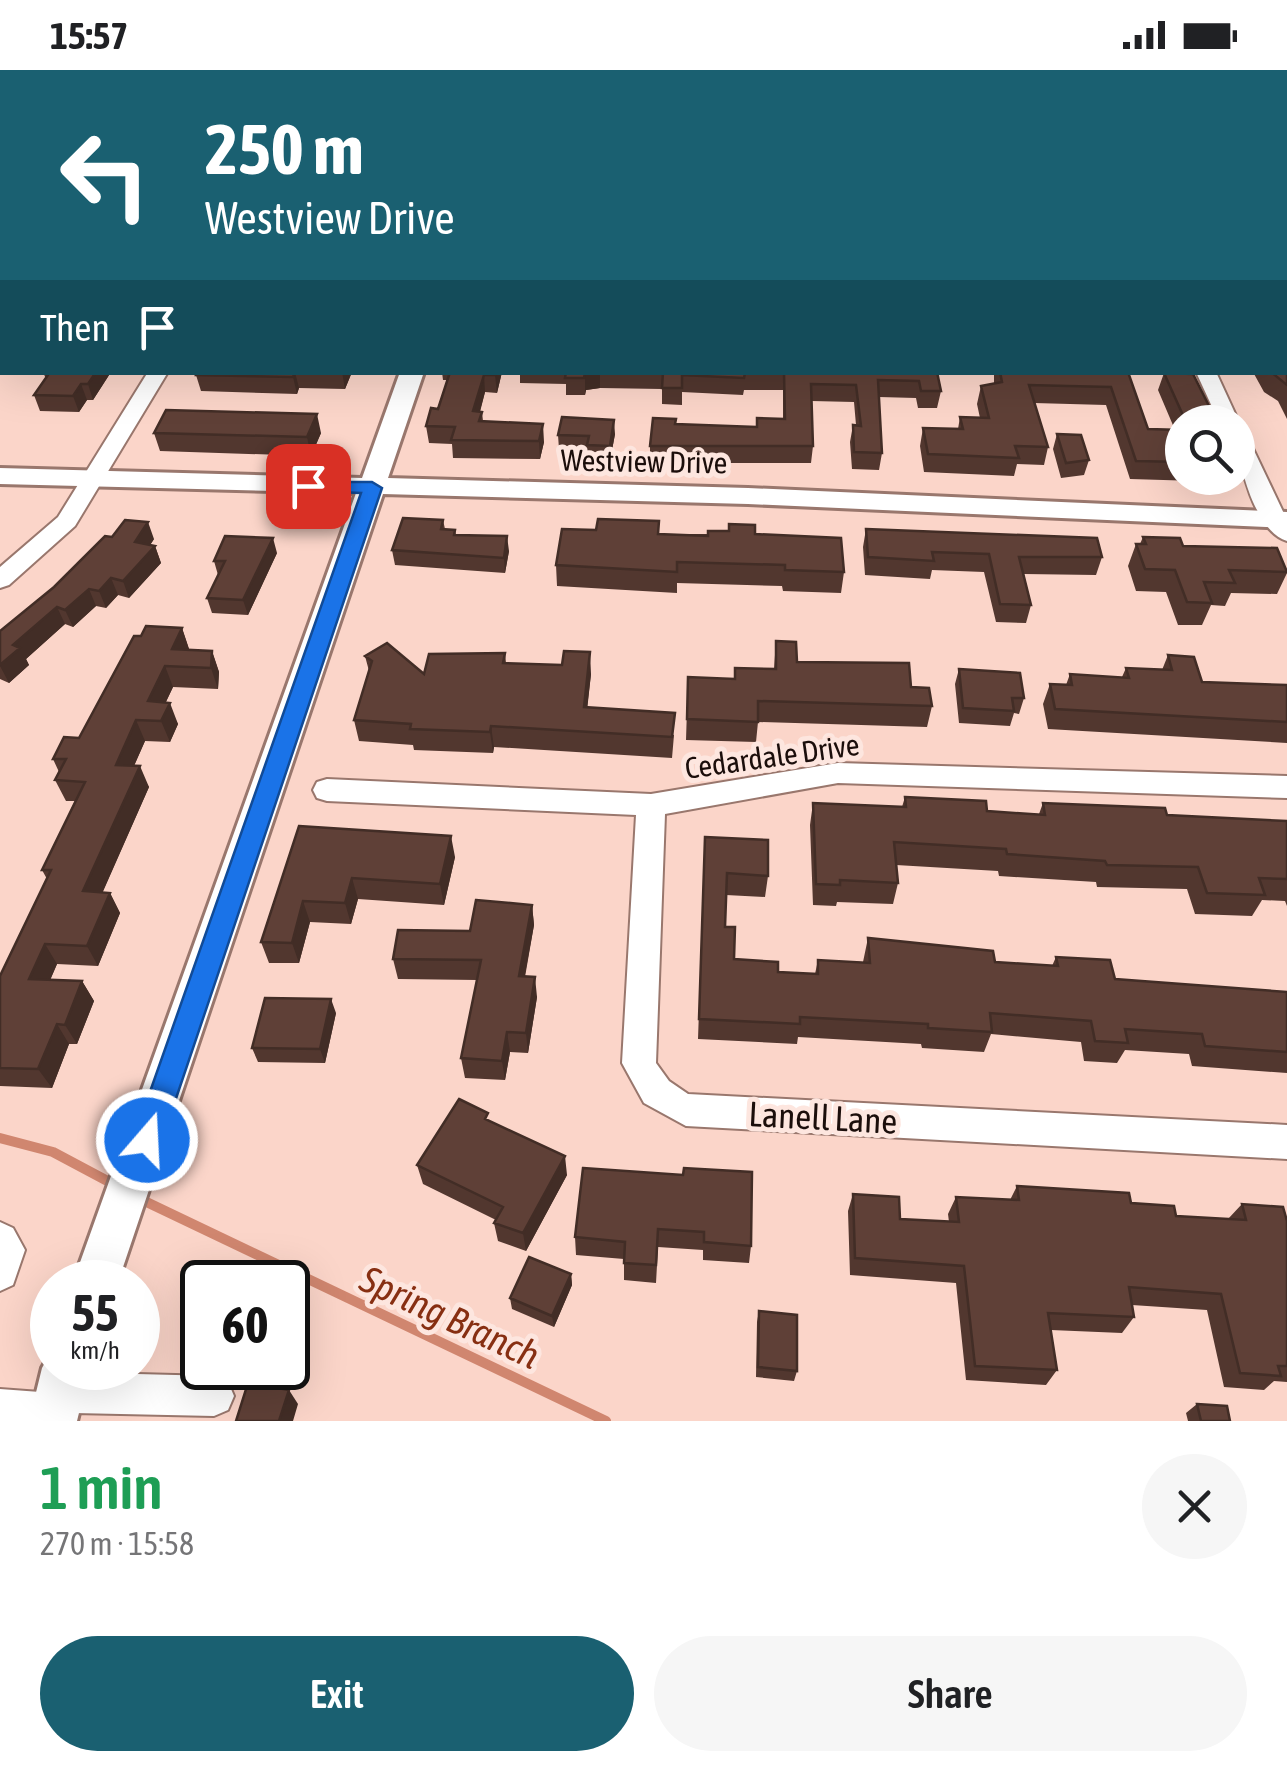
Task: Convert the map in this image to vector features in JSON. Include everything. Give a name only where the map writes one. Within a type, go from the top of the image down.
[{"type":"main road","points":[[103,1260],[411,375]]},
{"type":"main road","name":"Westview Drive","points":[[0,476],[748,496],[1283,524]]},
{"type":"street","points":[[0,580],[68,520],[156,375]]},
{"type":"street","points":[[1207,375],[1221,405]]},
{"type":"street","points":[[1255,472],[1283,524]]},
{"type":"street","name":"Cedardale Drive","points":[[326,790],[651,806],[838,773],[1287,786]]},
{"type":"street","name":"Lanell Lane","points":[[651,806],[639,1063],[643,1078],[671,1104],[686,1110],[1287,1142]]},
{"type":"street","points":[[0,1241],[6,1250],[0,1272]]},
{"type":"street","points":[[0,1408],[58,1399],[214,1396]]},
{"type":"building","points":[[48,375],[94,375],[73,396],[34,395]]},
{"type":"building","points":[[196,375],[294,375],[293,377]]},
{"type":"building","points":[[449,375],[484,375],[473,411],[482,412],[479,421],[543,424],[539,441],[451,440],[455,427],[426,426],[431,408],[438,409]]},
{"type":"building","points":[[663,375],[682,375],[682,388],[662,388]]},
{"type":"building","points":[[682,375],[745,375],[744,378]]},
{"type":"building","points":[[784,375],[938,375],[941,391],[921,391],[919,381],[878,380],[882,453],[854,452],[853,425],[861,426],[856,385],[811,384],[813,446],[650,446],[653,418],[676,419],[675,424],[757,427],[757,418],[785,419]]},
{"type":"building","points":[[1001,375],[1129,375],[1148,429],[1165,430],[1165,462],[1136,461],[1111,387],[1029,385],[1048,447],[1015,446],[1019,458],[928,454],[923,428],[963,429],[960,417],[989,418],[981,386],[1002,382]]},
{"type":"building","points":[[1165,375],[1194,375],[1208,405],[1178,405]]},
{"type":"building","points":[[166,410],[317,414],[307,437],[154,433]]},
{"type":"building","points":[[562,417],[614,420],[610,446],[587,445],[589,436],[558,435]]},
{"type":"building","points":[[1057,434],[1081,435],[1089,460],[1066,463]]},
{"type":"building","points":[[403,518],[443,520],[441,529],[455,530],[454,535],[507,536],[504,558],[392,550]]},
{"type":"building","points":[[598,519],[659,521],[658,534],[708,536],[708,531],[729,531],[729,524],[755,525],[755,534],[841,538],[844,572],[785,570],[785,565],[677,562],[677,572],[556,565],[562,529],[596,530]]},
{"type":"building","points":[[125,520],[148,522],[135,542],[155,546],[123,581],[111,578],[99,591],[89,589],[65,610],[57,607],[13,645],[20,648],[0,665],[0,631],[54,587],[105,536],[112,537]]},
{"type":"building","points":[[866,529],[1097,538],[1102,557],[1019,557],[1031,605],[1000,604],[989,554],[932,552],[934,561],[868,557]]},
{"type":"building","points":[[225,536],[273,538],[243,600],[207,598],[225,561],[214,561]]},
{"type":"building","points":[[1143,537],[1180,538],[1183,546],[1277,548],[1287,572],[1229,570],[1235,583],[1204,582],[1212,603],[1187,602],[1175,570],[1145,569],[1136,544],[1146,544]]},
{"type":"building","points":[[146,626],[182,628],[172,649],[212,651],[211,668],[165,666],[148,701],[170,703],[161,721],[136,720],[116,765],[140,766],[83,891],[110,893],[87,946],[45,944],[29,979],[82,981],[65,1025],[57,1024],[38,1069],[0,1068],[0,976],[51,870],[42,870],[85,782],[55,780],[66,759],[53,759],[64,737],[79,738],[134,636],[141,636]]},
{"type":"building","points":[[776,641],[796,642],[797,662],[909,663],[911,687],[929,688],[932,706],[758,701],[758,722],[687,719],[688,677],[735,679],[735,668],[776,669]]},
{"type":"building","points":[[387,643],[424,674],[429,654],[505,653],[503,663],[562,665],[564,651],[590,652],[584,707],[675,713],[672,737],[491,726],[490,732],[410,729],[411,724],[354,720],[372,661],[365,656]]},
{"type":"building","points":[[1168,655],[1194,657],[1202,682],[1287,685],[1287,722],[1055,709],[1050,684],[1072,685],[1070,674],[1129,678],[1126,668],[1172,670]]},
{"type":"building","points":[[959,669],[1020,673],[1024,698],[1012,698],[1014,711],[963,708]]},
{"type":"building","points":[[905,797],[986,801],[987,811],[1045,815],[1043,803],[1165,808],[1167,815],[1287,821],[1287,879],[1259,878],[1265,895],[1207,893],[1198,867],[1107,865],[1105,861],[1007,854],[1006,849],[894,842],[898,883],[840,880],[840,885],[816,884],[813,803],[906,807]]},
{"type":"building","points":[[299,826],[451,836],[440,884],[352,878],[345,903],[303,901],[292,943],[261,942]]},
{"type":"building","points":[[705,837],[768,840],[768,876],[727,873],[725,927],[735,927],[734,959],[778,962],[778,972],[818,974],[818,960],[870,963],[868,938],[993,951],[995,962],[1058,966],[1056,957],[1110,960],[1115,979],[1287,992],[1287,1052],[1205,1046],[1202,1034],[1125,1029],[1128,1043],[1095,1041],[1091,1021],[990,1013],[992,1032],[800,1017],[800,1024],[699,1019]]},
{"type":"building","points":[[476,900],[532,905],[519,976],[535,977],[526,1033],[507,1032],[502,1061],[461,1058],[481,960],[393,959],[398,930],[470,931]]},
{"type":"building","points":[[265,998],[331,999],[320,1049],[252,1048]]},
{"type":"building","points":[[459,1099],[488,1113],[485,1119],[565,1156],[523,1233],[494,1223],[503,1207],[417,1165]]},
{"type":"building","points":[[583,1168],[683,1175],[684,1168],[752,1172],[751,1246],[704,1242],[704,1232],[658,1229],[656,1265],[624,1263],[625,1242],[575,1237]]},
{"type":"building","points":[[1017,1186],[1129,1193],[1131,1203],[1174,1206],[1176,1216],[1246,1220],[1242,1204],[1283,1207],[1287,1221],[1287,1366],[1278,1366],[1281,1376],[1240,1373],[1221,1294],[1129,1287],[1134,1317],[1048,1313],[1057,1370],[975,1366],[964,1266],[855,1258],[853,1194],[899,1197],[900,1219],[959,1222],[956,1197],[1019,1200]]},
{"type":"building","points":[[529,1257],[571,1274],[552,1316],[510,1298]]},
{"type":"building","points":[[759,1311],[797,1315],[797,1371],[758,1367]]},
{"type":"building","points":[[246,1390],[289,1390],[279,1421],[236,1421]]},
{"type":"building","points":[[1197,1404],[1227,1406],[1230,1421],[1201,1421]]},
{"type":"waterway","name":"Spring Branch","points":[[0,1138],[53,1152],[115,1185]]},
{"type":"waterway","name":"Spring Branch","points":[[136,1197],[606,1421]]},
{"type":"route","points":[[147,1140],[266,784],[372,488],[308,486]]}]
